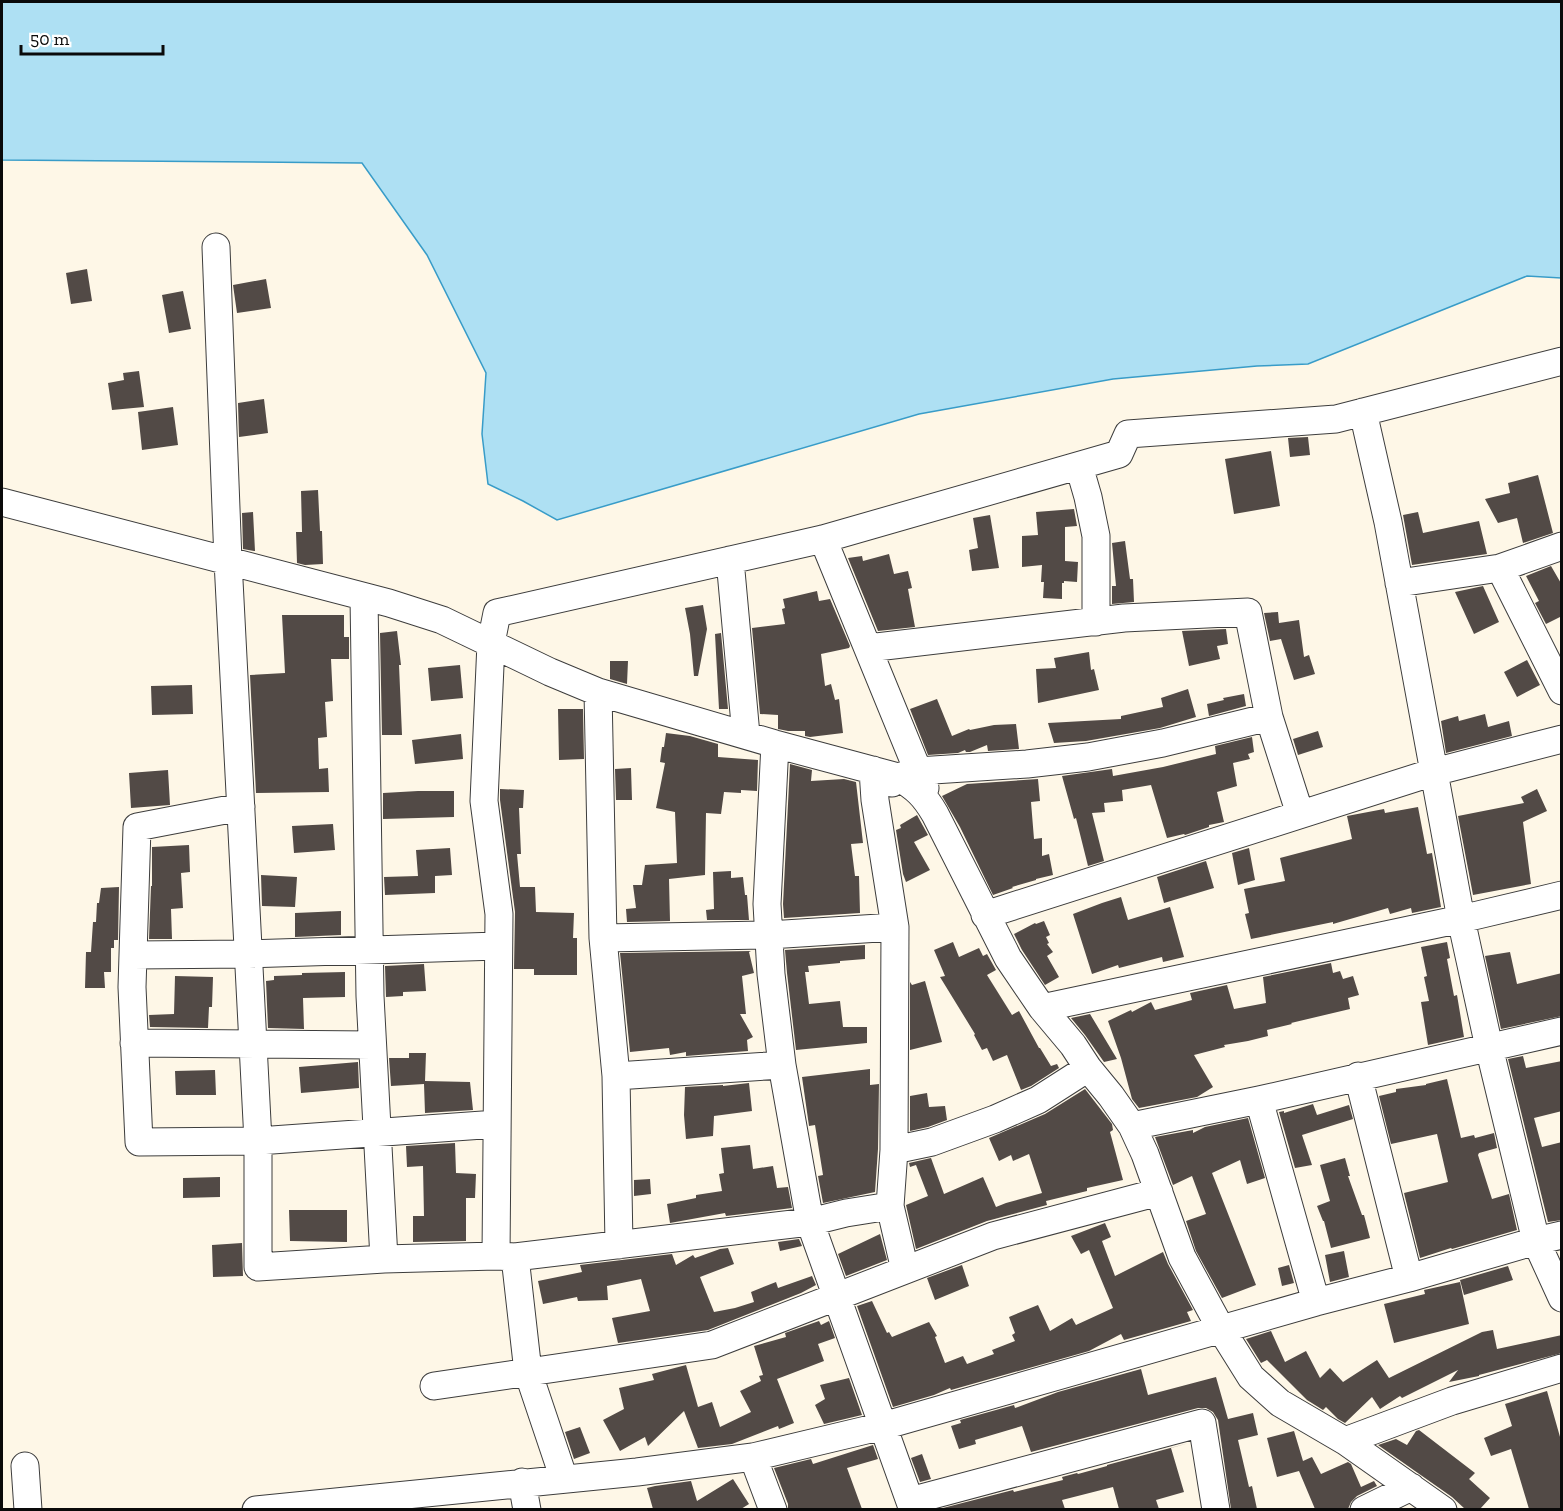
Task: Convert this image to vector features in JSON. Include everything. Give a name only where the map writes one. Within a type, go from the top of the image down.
[{"type":"street","points":[[216,247],[228,561],[258,1141],[258,1267],[384,1259],[506,1257],[810,1222],[890,1206]]},
{"type":"street","points":[[564,1479],[528,1372],[506,1257],[497,1124],[499,914],[484,801],[491,643],[497,613],[823,539],[1119,454],[1128,434],[1336,420],[1562,361]]},
{"type":"street","points":[[1363,412],[1388,522],[1461,919],[1490,1047],[1549,1238],[1562,1299]]},
{"type":"street","points":[[1079,466],[1096,536],[1096,622]]},
{"type":"street","points":[[2,502],[364,597],[442,620],[550,672],[598,692],[775,744],[896,773],[1027,764],[1088,757],[1163,743],[1269,717]]},
{"type":"street","points":[[823,539],[868,648],[896,773],[915,787],[926,799],[1008,958],[1042,1008],[1073,1045],[1132,1126],[1145,1154],[1182,1257],[1221,1329],[1251,1377],[1280,1403],[1345,1441],[1443,1509]]},
{"type":"street","points":[[1399,583],[1500,568],[1562,546]]},
{"type":"street","points":[[730,560],[746,735]]},
{"type":"street","points":[[1500,568],[1562,691]]},
{"type":"street","points":[[364,597],[369,950],[384,1259]]},
{"type":"street","points":[[868,648],[1124,618],[1248,612],[1269,717],[1300,814]]},
{"type":"street","points":[[598,692],[603,938],[616,1076],[619,1245]]},
{"type":"street","points":[[985,915],[1434,772],[1562,739]]},
{"type":"street","points":[[775,744],[767,904],[771,974],[782,1065],[810,1222],[911,1505],[1202,1423],[1216,1509]]},
{"type":"street","points":[[896,773],[875,800],[895,927],[894,1150],[890,1206],[905,1270]]},
{"type":"street","points":[[241,807],[137,827],[132,987],[139,1142],[258,1141],[497,1124]]},
{"type":"street","points":[[1042,1008],[1461,919],[1562,895]]},
{"type":"street","points":[[603,938],[769,935],[895,927]]},
{"type":"street","points":[[133,955],[249,954],[498,946]]},
{"type":"street","points":[[1132,1126],[1258,1100],[1562,1030]]},
{"type":"street","points":[[134,1043],[372,1045]]},
{"type":"street","points":[[616,1076],[782,1065]]},
{"type":"street","points":[[894,1150],[932,1142],[995,1119],[1038,1100],[1088,1068]]},
{"type":"street","points":[[1358,1076],[1409,1278]]},
{"type":"street","points":[[1258,1100],[1316,1302]]},
{"type":"street","points":[[434,1386],[712,1346],[993,1236],[1159,1192]]},
{"type":"street","points":[[256,1509],[637,1472],[753,1457],[883,1426],[1549,1238]]},
{"type":"street","points":[[1345,1441],[1452,1401],[1562,1368]]},
{"type":"street","points":[[753,1457],[773,1509]]},
{"type":"street","points":[[25,1466],[28,1509]]},
{"type":"street","points":[[522,1482],[527,1509]]},
{"type":"street","points":[[1364,1509],[1411,1487]]},
{"type":"water","points":[[2,2],[1561,2],[1561,278],[1527,276],[1308,364],[1257,366],[1113,379],[919,414],[557,520],[488,484],[482,434],[486,373],[427,255],[362,163],[2,160]]},
{"type":"building","points":[[87,269],[92,301],[71,304],[66,273]]},
{"type":"building","points":[[266,279],[271,308],[237,313],[233,285]]},
{"type":"building","points":[[183,291],[191,329],[169,333],[162,295]]},
{"type":"building","points":[[139,371],[144,407],[112,410],[108,383],[124,380],[123,373]]},
{"type":"building","points":[[264,399],[268,433],[239,437],[238,403]]},
{"type":"building","points":[[173,407],[178,445],[142,450],[138,412]]},
{"type":"building","points":[[1308,437],[1310,455],[1290,457],[1288,438]]},
{"type":"building","points":[[1271,451],[1280,506],[1234,514],[1225,459]]},
{"type":"building","points":[[1538,475],[1553,533],[1523,543],[1517,518],[1498,523],[1485,499],[1510,493],[1508,483]]},
{"type":"building","points":[[318,490],[323,564],[305,565],[297,563],[296,532],[302,532],[301,491]]},
{"type":"building","points":[[1074,509],[1077,526],[1065,527],[1065,561],[1078,562],[1077,582],[1064,581],[1062,583],[1062,599],[1043,598],[1042,565],[1022,567],[1022,536],[1038,535],[1036,512]]},
{"type":"building","points":[[253,512],[255,551],[243,549],[242,513]]},
{"type":"building","points":[[1418,512],[1423,533],[1479,521],[1487,554],[1412,565],[1403,515]]},
{"type":"building","points":[[990,515],[999,568],[972,571],[969,550],[978,548],[973,518]]},
{"type":"building","points":[[1125,541],[1130,579],[1133,579],[1134,602],[1112,604],[1112,586],[1116,586],[1112,543]]},
{"type":"building","points":[[889,554],[894,574],[908,571],[912,588],[908,589],[915,627],[878,631],[848,558],[862,556],[863,561]]},
{"type":"building","points":[[1551,566],[1562,585],[1562,616],[1546,624],[1535,603],[1539,601],[1526,576]]},
{"type":"building","points":[[1483,586],[1499,622],[1474,634],[1455,592]]},
{"type":"building","points":[[817,591],[819,601],[830,599],[850,646],[821,654],[825,686],[831,684],[835,700],[839,699],[843,733],[810,737],[805,736],[805,731],[778,729],[778,715],[760,714],[752,628],[785,624],[783,599]]},
{"type":"building","points":[[703,605],[707,629],[698,676],[694,676],[685,608]]},
{"type":"building","points":[[1278,612],[1279,623],[1299,620],[1304,657],[1309,655],[1315,674],[1294,680],[1281,639],[1270,641],[1264,613]]},
{"type":"building","points":[[282,615],[344,615],[344,637],[349,637],[349,659],[331,659],[333,701],[325,702],[327,737],[318,738],[319,769],[328,768],[329,792],[256,793],[250,675],[285,673]]},
{"type":"building","points":[[1226,629],[1228,644],[1217,646],[1220,659],[1189,666],[1182,631]]},
{"type":"building","points":[[397,631],[401,665],[399,665],[402,735],[382,735],[380,633]]},
{"type":"building","points":[[721,633],[728,709],[719,709],[715,634]]},
{"type":"building","points":[[1089,652],[1091,670],[1094,669],[1099,690],[1038,703],[1036,669],[1056,668],[1054,658]]},
{"type":"building","points":[[1527,660],[1540,685],[1517,697],[1504,672]]},
{"type":"building","points":[[610,661],[628,661],[627,684],[610,679]]},
{"type":"building","points":[[460,665],[463,698],[431,701],[428,668]]},
{"type":"building","points":[[192,685],[193,714],[152,715],[151,686]]},
{"type":"building","points":[[1188,689],[1196,717],[1160,728],[1086,741],[1054,743],[1048,723],[1121,719],[1121,716],[1163,707],[1161,698]]},
{"type":"building","points":[[1244,694],[1246,706],[1209,716],[1207,704]]},
{"type":"building","points":[[937,699],[952,736],[969,729],[1016,724],[1019,749],[988,751],[987,745],[970,752],[965,750],[958,753],[928,755],[910,709]]},
{"type":"building","points":[[558,709],[583,709],[584,759],[559,760]]},
{"type":"building","points":[[1485,714],[1488,727],[1509,721],[1512,736],[1446,753],[1441,721],[1458,716],[1459,721]]},
{"type":"building","points":[[1318,731],[1323,747],[1298,755],[1293,739]]},
{"type":"building","points":[[666,733],[690,736],[718,744],[718,757],[758,760],[757,791],[724,792],[721,814],[706,813],[705,875],[669,879],[670,921],[627,922],[626,909],[636,908],[633,885],[642,885],[645,865],[677,863],[675,812],[656,808],[665,763],[660,762]]},
{"type":"building","points":[[461,734],[463,759],[415,764],[412,740]]},
{"type":"building","points":[[1252,737],[1254,752],[1248,754],[1250,759],[1233,763],[1237,786],[1217,792],[1224,822],[1209,825],[1209,827],[1185,835],[1167,838],[1151,785],[1122,790],[1123,801],[1104,803],[1105,812],[1092,813],[1104,861],[1088,866],[1062,776],[1112,769],[1113,776],[1163,767],[1216,754],[1215,746]]},
{"type":"building","points":[[790,764],[812,770],[811,781],[844,779],[856,782],[863,843],[851,844],[855,876],[859,876],[860,913],[784,918]]},
{"type":"building","points":[[631,768],[632,800],[616,800],[615,769]]},
{"type":"building","points":[[168,770],[170,805],[131,808],[129,773]]},
{"type":"building","points":[[1038,779],[1040,801],[1031,802],[1034,839],[1042,838],[1042,856],[1049,854],[1053,875],[993,895],[960,827],[942,796],[967,784]]},
{"type":"building","points":[[500,789],[524,790],[523,808],[519,808],[521,854],[517,854],[520,887],[535,887],[536,912],[574,913],[573,938],[577,938],[577,975],[534,975],[534,969],[514,969],[515,912]]},
{"type":"building","points":[[1537,789],[1547,811],[1523,822],[1531,884],[1473,895],[1458,816],[1524,803],[1521,797]]},
{"type":"building","points":[[454,791],[454,817],[383,819],[383,793]]},
{"type":"building","points":[[1418,807],[1427,854],[1432,853],[1441,907],[1412,913],[1411,908],[1390,914],[1388,908],[1333,924],[1333,922],[1251,939],[1245,914],[1249,913],[1244,889],[1285,881],[1280,858],[1352,839],[1347,816],[1384,809],[1385,813]]},
{"type":"building","points":[[917,815],[928,835],[914,842],[930,870],[906,882],[896,830]]},
{"type":"building","points":[[333,824],[335,850],[294,853],[292,826]]},
{"type":"building","points":[[189,845],[190,872],[181,873],[183,908],[171,909],[172,939],[149,939],[152,847]]},
{"type":"building","points":[[450,848],[452,875],[435,876],[435,893],[385,895],[384,877],[418,876],[416,850]]},
{"type":"building","points":[[1249,848],[1255,880],[1238,885],[1232,853]]},
{"type":"building","points":[[1206,861],[1214,888],[1164,903],[1157,877]]},
{"type":"building","points":[[731,871],[731,878],[743,877],[749,920],[707,920],[706,910],[714,909],[713,872]]},
{"type":"building","points":[[261,875],[297,877],[295,907],[262,906]]},
{"type":"building","points":[[119,887],[118,940],[114,940],[114,948],[111,948],[111,972],[104,972],[105,988],[85,988],[86,952],[91,952],[93,922],[96,922],[101,888]]},
{"type":"building","points":[[1121,897],[1128,920],[1170,907],[1184,957],[1163,962],[1162,957],[1119,968],[1118,965],[1092,974],[1073,914]]},
{"type":"building","points":[[341,911],[341,935],[295,937],[295,913]]},
{"type":"building","points":[[1044,921],[1050,935],[1046,937],[1049,943],[1047,944],[1053,952],[1047,956],[1059,977],[1045,985],[1014,934]]},
{"type":"building","points":[[953,942],[959,957],[979,948],[983,956],[987,954],[996,970],[987,975],[1012,1015],[1019,1011],[1051,1066],[1057,1064],[1059,1068],[1021,1090],[1007,1055],[993,1061],[987,1048],[982,1050],[975,1034],[940,977],[945,976],[934,950]]},
{"type":"building","points":[[1447,942],[1450,958],[1447,959],[1454,996],[1457,995],[1464,1037],[1428,1045],[1421,1002],[1429,1001],[1421,947]]},
{"type":"building","points":[[865,945],[865,959],[808,966],[809,972],[805,972],[809,1004],[840,1001],[843,1027],[867,1027],[867,1043],[796,1050],[785,950]]},
{"type":"building","points":[[751,951],[749,952],[754,973],[742,976],[746,1014],[740,1014],[753,1037],[747,1040],[748,1051],[686,1056],[686,1052],[670,1055],[669,1048],[630,1052],[620,953]]},
{"type":"building","points":[[1510,952],[1517,984],[1562,973],[1562,1016],[1501,1029],[1485,956]]},
{"type":"building","points":[[1331,963],[1333,973],[1340,971],[1343,979],[1353,976],[1359,995],[1348,998],[1350,1009],[1267,1030],[1268,1036],[1224,1045],[1225,1047],[1194,1055],[1213,1087],[1197,1097],[1139,1108],[1132,1099],[1108,1021],[1151,1002],[1155,1010],[1192,1000],[1190,993],[1227,985],[1234,1009],[1266,1003],[1263,977]]},
{"type":"building","points":[[424,964],[426,991],[403,992],[403,996],[386,997],[385,966]]},
{"type":"building","points":[[345,972],[345,997],[303,998],[304,1029],[268,1028],[266,981],[274,980],[274,976]]},
{"type":"building","points":[[175,976],[213,977],[212,1007],[209,1007],[208,1028],[150,1027],[149,1015],[174,1014]]},
{"type":"building","points":[[925,981],[942,1042],[910,1050],[910,982],[912,985]]},
{"type":"building","points":[[1090,1014],[1117,1059],[1104,1062],[1071,1018]]},
{"type":"building","points":[[409,1053],[426,1053],[425,1081],[470,1082],[473,1110],[425,1113],[424,1084],[391,1086],[389,1058],[409,1058]]},
{"type":"building","points":[[1523,1056],[1526,1068],[1562,1061],[1562,1111],[1534,1118],[1542,1147],[1562,1142],[1562,1220],[1548,1222],[1508,1059]]},
{"type":"building","points":[[358,1062],[359,1088],[301,1093],[299,1067]]},
{"type":"building","points":[[870,1069],[870,1085],[879,1084],[875,1192],[823,1203],[818,1176],[823,1175],[815,1125],[809,1126],[802,1077]]},
{"type":"building","points":[[215,1070],[216,1095],[176,1095],[175,1071]]},
{"type":"building","points":[[1447,1079],[1461,1138],[1474,1135],[1475,1138],[1494,1133],[1497,1148],[1478,1155],[1492,1199],[1509,1194],[1517,1230],[1420,1258],[1404,1193],[1448,1182],[1437,1134],[1391,1144],[1379,1096],[1396,1092],[1396,1089],[1426,1085]]},
{"type":"building","points":[[749,1083],[752,1111],[714,1116],[713,1136],[686,1139],[685,1087]]},
{"type":"building","points":[[1085,1089],[1112,1124],[1113,1130],[1110,1132],[1123,1180],[1046,1201],[1047,1205],[987,1221],[916,1249],[906,1205],[928,1196],[916,1165],[910,1167],[909,1163],[931,1158],[944,1194],[983,1177],[996,1207],[1042,1193],[1029,1154],[1013,1161],[1011,1155],[999,1161],[989,1138],[1045,1114]]},
{"type":"building","points":[[927,1093],[929,1107],[945,1106],[947,1120],[910,1131],[910,1096]]},
{"type":"building","points":[[1313,1104],[1317,1115],[1349,1105],[1353,1119],[1302,1135],[1312,1165],[1295,1168],[1279,1112],[1284,1111],[1284,1113]]},
{"type":"building","points":[[1248,1118],[1265,1178],[1247,1184],[1240,1160],[1212,1173],[1256,1285],[1222,1298],[1196,1251],[1186,1221],[1206,1214],[1192,1176],[1173,1185],[1155,1137],[1193,1130],[1193,1133],[1205,1127]]},
{"type":"building","points":[[455,1143],[456,1173],[476,1174],[475,1198],[466,1198],[466,1241],[413,1242],[413,1216],[424,1216],[423,1166],[407,1167],[406,1146]]},
{"type":"building","points":[[750,1145],[753,1169],[773,1166],[777,1188],[788,1187],[792,1208],[726,1216],[725,1213],[670,1223],[667,1204],[696,1198],[696,1195],[722,1191],[719,1174],[724,1173],[721,1148]]},
{"type":"building","points":[[1345,1158],[1350,1176],[1348,1176],[1362,1215],[1364,1215],[1370,1238],[1331,1248],[1324,1221],[1317,1206],[1330,1201],[1320,1165]]},
{"type":"building","points":[[220,1177],[220,1197],[183,1198],[183,1178]]},
{"type":"building","points":[[650,1179],[651,1194],[634,1196],[634,1180]]},
{"type":"building","points":[[289,1210],[347,1210],[347,1242],[290,1241]]},
{"type":"building","points":[[1105,1223],[1111,1237],[1102,1241],[1115,1276],[1163,1252],[1193,1310],[1187,1312],[1191,1321],[1124,1340],[1121,1334],[1089,1351],[951,1390],[950,1388],[893,1407],[857,1306],[872,1301],[887,1333],[889,1332],[892,1337],[929,1322],[937,1336],[935,1337],[945,1363],[963,1356],[967,1364],[994,1354],[992,1350],[1015,1341],[1012,1335],[1015,1333],[1009,1317],[1038,1305],[1050,1331],[1072,1318],[1076,1325],[1113,1308],[1089,1250],[1081,1254],[1071,1236]]},
{"type":"building","points":[[880,1234],[887,1260],[846,1276],[838,1254]]},
{"type":"building","points":[[799,1239],[802,1246],[780,1251],[778,1242]]},
{"type":"building","points":[[242,1243],[243,1276],[213,1277],[212,1245]]},
{"type":"building","points":[[728,1248],[734,1264],[700,1277],[714,1312],[754,1302],[751,1292],[776,1282],[778,1288],[812,1276],[816,1285],[708,1330],[618,1343],[612,1318],[650,1311],[641,1279],[607,1286],[608,1300],[578,1301],[577,1297],[543,1304],[538,1281],[582,1272],[580,1265],[672,1254],[676,1265],[693,1255],[695,1258]]},
{"type":"building","points":[[1344,1251],[1349,1277],[1330,1282],[1325,1255]]},
{"type":"building","points":[[962,1265],[969,1286],[935,1300],[927,1278]]},
{"type":"building","points":[[1289,1265],[1294,1283],[1282,1286],[1278,1268]]},
{"type":"building","points":[[1508,1266],[1513,1280],[1464,1295],[1460,1280]]},
{"type":"building","points":[[1460,1282],[1469,1324],[1394,1343],[1384,1304],[1425,1294],[1424,1290]]},
{"type":"building","points":[[819,1321],[821,1325],[829,1321],[835,1338],[818,1344],[824,1361],[777,1379],[794,1423],[779,1429],[778,1426],[732,1444],[698,1448],[684,1411],[648,1446],[645,1437],[620,1451],[603,1420],[624,1409],[619,1388],[654,1380],[652,1374],[686,1365],[698,1407],[712,1402],[720,1427],[751,1412],[740,1391],[761,1381],[759,1376],[763,1375],[754,1346],[786,1337],[785,1333]]},
{"type":"building","points":[[1493,1330],[1497,1349],[1562,1335],[1562,1353],[1449,1382],[1458,1370],[1402,1398],[1400,1396],[1380,1409],[1372,1397],[1345,1423],[1326,1407],[1323,1410],[1307,1400],[1267,1360],[1261,1363],[1246,1339],[1271,1331],[1285,1362],[1306,1351],[1320,1378],[1330,1368],[1343,1382],[1377,1360],[1389,1378],[1482,1332]]},
{"type":"building","points":[[1141,1369],[1148,1395],[1216,1377],[1228,1419],[1253,1413],[1258,1435],[1238,1440],[1249,1487],[1252,1486],[1257,1509],[1231,1509],[1218,1420],[1213,1412],[1206,1408],[1198,1408],[1031,1452],[1022,1426],[975,1440],[976,1444],[959,1449],[951,1426],[961,1423],[960,1420],[1014,1405],[1015,1408],[1058,1392]]},
{"type":"building","points":[[849,1378],[862,1415],[824,1424],[815,1405],[825,1399],[820,1385]]},
{"type":"building","points":[[1547,1391],[1562,1444],[1562,1509],[1529,1509],[1511,1449],[1491,1456],[1484,1438],[1512,1426],[1505,1404]]},
{"type":"building","points":[[580,1427],[590,1453],[574,1459],[565,1432]]},
{"type":"building","points":[[1419,1430],[1475,1473],[1469,1479],[1490,1498],[1480,1509],[1465,1509],[1452,1497],[1378,1445],[1396,1439],[1407,1445]]},
{"type":"building","points":[[1294,1431],[1303,1461],[1312,1457],[1321,1474],[1348,1462],[1361,1487],[1374,1481],[1377,1486],[1357,1496],[1348,1509],[1315,1509],[1299,1471],[1277,1477],[1267,1438]]},
{"type":"building","points":[[1189,1443],[1171,1448],[1184,1492],[1156,1500],[1159,1509],[1119,1509],[1113,1487],[1062,1500],[1065,1509],[939,1509],[1063,1480],[1062,1477]]},
{"type":"building","points":[[873,1445],[878,1459],[847,1468],[862,1509],[788,1509],[774,1468],[811,1459],[813,1464]]},
{"type":"building","points":[[922,1454],[931,1479],[920,1482],[911,1458]]},
{"type":"building","points":[[733,1479],[749,1504],[741,1509],[653,1509],[647,1488],[691,1481],[697,1501]]}]
